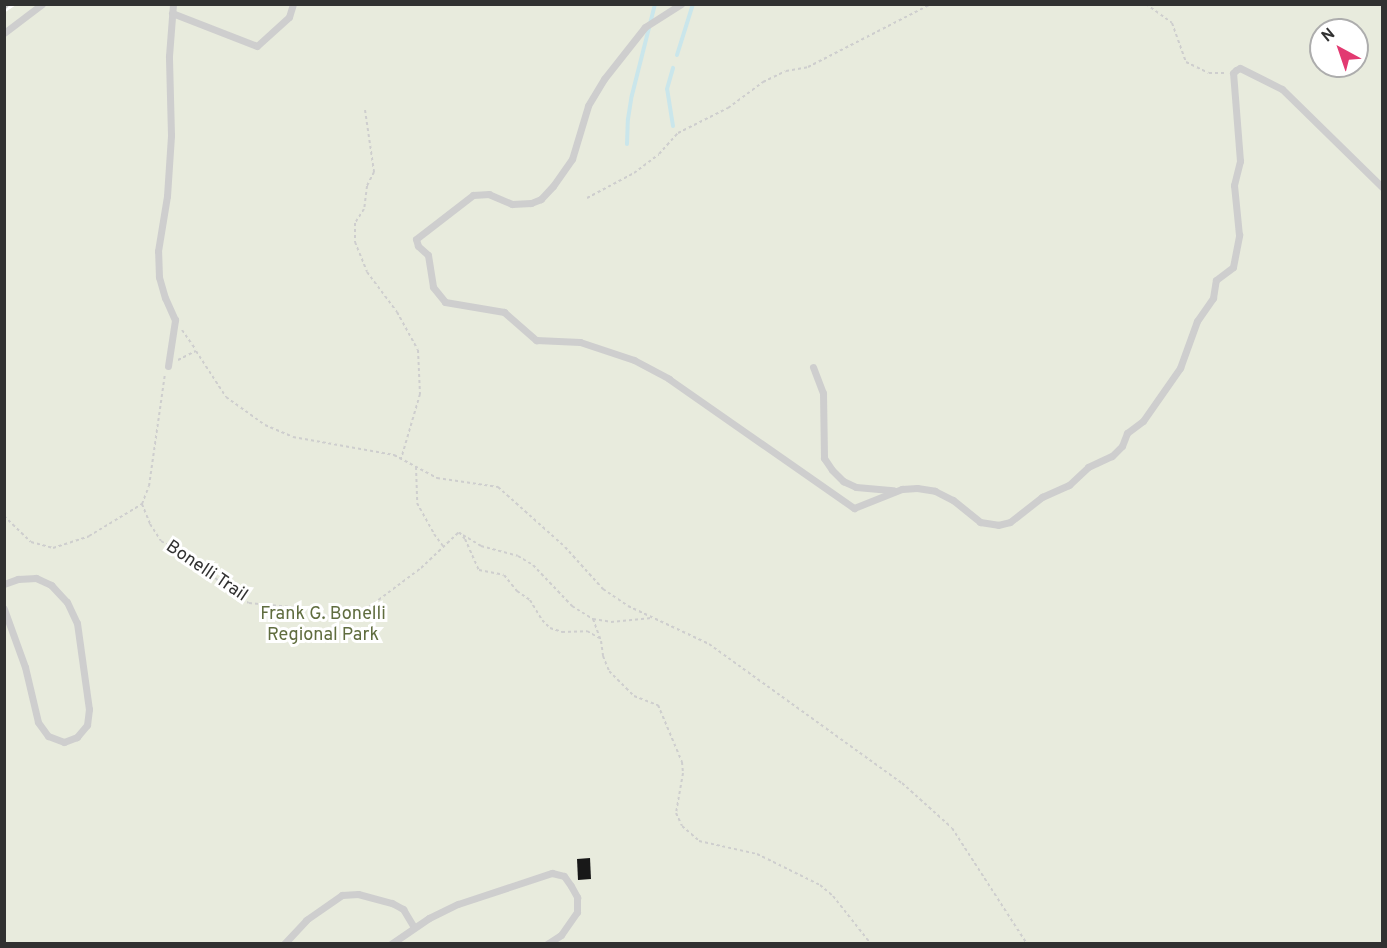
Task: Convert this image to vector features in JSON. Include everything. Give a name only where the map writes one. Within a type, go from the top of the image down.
[{"type":"lane","points":[[4,33],[42,4]]},
{"type":"lane","points":[[168,366],[175,320],[159,277],[158,251],[167,196],[171,135],[169,56],[173,4]]},
{"type":"lane","points":[[172,13],[257,46],[289,17],[293,4]]},
{"type":"lane","points":[[681,4],[645,27],[604,79],[588,106],[572,159],[554,186],[541,199],[531,203],[512,204],[489,194],[473,195],[416,239],[431,262],[433,287],[445,302],[504,312],[537,340],[580,342],[634,360],[669,379],[854,508],[902,489]]},
{"type":"lane","points":[[813,367],[823,393],[824,458],[843,481],[856,487],[886,491],[902,489],[935,491],[953,500],[980,522],[998,525],[1010,522],[1042,497],[1069,485],[1088,467],[1112,456],[1122,446],[1128,433],[1143,421],[1180,368],[1197,321],[1213,298],[1216,280],[1233,267],[1239,235],[1234,186],[1240,160],[1233,73],[1240,68],[1282,89],[1383,187]]},
{"type":"lane","points":[[4,584],[18,579],[36,578],[51,585],[67,602],[77,623],[89,708],[87,725],[77,737],[64,742],[48,736],[38,722],[25,667],[4,609]]},
{"type":"lane","points":[[391,944],[414,927],[458,904],[552,873],[564,876],[571,886],[577,897],[577,912],[561,935],[547,944]]},
{"type":"lane","points":[[284,944],[306,920],[342,895],[358,894],[392,903],[403,909],[414,927]]},
{"type":"path","points":[[587,198],[634,173],[659,154],[678,133],[728,108],[763,82],[786,71],[808,67],[931,4]]},
{"type":"path","points":[[1146,4],[1172,23],[1186,62],[1193,68],[1209,73],[1233,73]]},
{"type":"path","points":[[364,110],[374,172],[367,186],[364,209],[355,223],[355,242],[367,272],[398,312],[418,350],[420,394],[401,459]]},
{"type":"path","points":[[175,320],[226,397],[265,425],[293,437],[394,455],[437,478],[498,487],[565,547],[603,589],[652,618],[709,644],[902,783],[952,828],[1027,944]]},
{"type":"path","points":[[4,516],[31,542],[53,548],[90,536],[142,504],[149,486],[157,422],[168,366],[196,351]]},
{"type":"path","points":[[416,467],[417,503],[443,546]]},
{"type":"path","name":"Bonelli Trail","points":[[142,504],[150,524],[161,541],[198,562],[236,597],[258,605],[298,608],[317,616],[373,605],[421,568],[456,533],[463,535]]},
{"type":"path","points":[[463,535],[481,546],[527,560],[572,606],[593,620],[611,622],[652,618]]},
{"type":"path","points":[[463,535],[479,570],[504,574],[517,591],[530,600],[542,620],[550,628],[562,632],[587,631],[600,639]]},
{"type":"path","points":[[593,620],[609,670],[634,696],[654,702],[664,717],[683,768],[677,805],[679,822],[699,841],[757,854],[820,885],[833,896],[871,944]]},
{"type":"green space","name":"Frank G. Bonelli Regional Park","points":[[16,5],[1382,5],[1382,943],[5,944],[4,13]]},
{"type":"building","points":[[590,858],[591,879],[578,880],[577,859]]},
{"type":"waterway","points":[[627,144],[632,95],[655,4]]},
{"type":"waterway","points":[[677,55],[693,4]]},
{"type":"waterway","points":[[673,68],[667,89],[673,126]]}]
